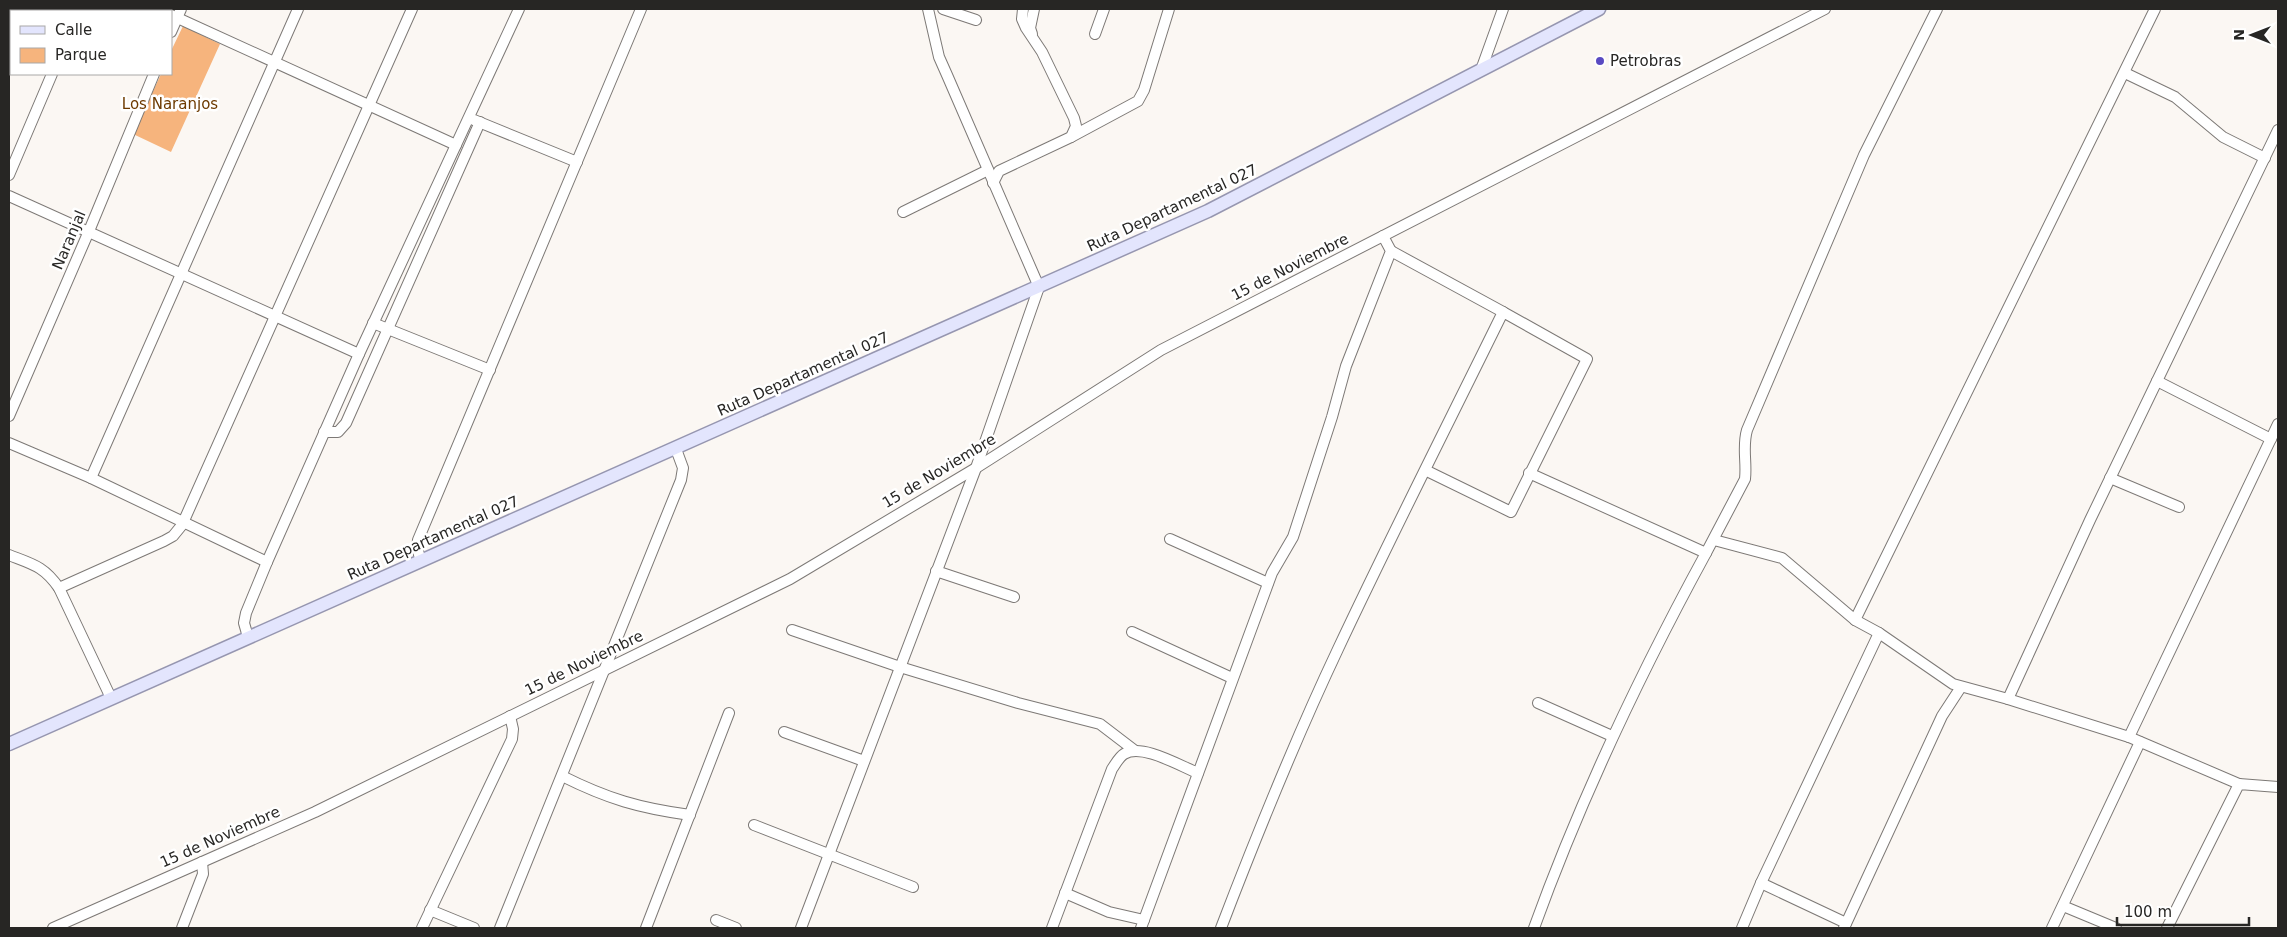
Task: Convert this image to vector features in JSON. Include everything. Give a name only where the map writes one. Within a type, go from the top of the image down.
[{"type":"main road","name":"Ruta Departamental 027","points":[[9,744],[1208,211],[1599,9]]},
{"type":"street","points":[[91,478],[298,9]]},
{"type":"street","points":[[58,588],[164,541],[173,536],[184,522],[412,9]]},
{"type":"street","points":[[248,638],[244,622],[246,613],[267,562],[358,354],[519,9]]},
{"type":"street","points":[[421,560],[417,548],[418,540],[641,9]]},
{"type":"street","points":[[801,928],[976,468],[1039,287],[939,57],[928,9]]},
{"type":"street","points":[[943,9],[976,20]]},
{"type":"street","points":[[1023,9],[1022,19],[1042,52],[1074,118],[1076,126],[1071,137]]},
{"type":"street","points":[[1033,38],[1030,28],[1034,9]]},
{"type":"street","points":[[1095,34],[1104,9]]},
{"type":"street","points":[[993,183],[999,172],[1071,137],[1138,101],[1144,90],[1170,9]]},
{"type":"street","points":[[1480,70],[1503,9]]},
{"type":"street","name":"15 de Noviembre","points":[[53,928],[315,812],[790,579],[976,468],[1161,350],[1825,9]]},
{"type":"street","points":[[1534,928],[1612,736],[1655,648],[1745,479],[1747,467],[1744,441],[1748,430],[1864,156],[1936,9]]},
{"type":"street","points":[[1855,620],[2125,73],[2154,9]]},
{"type":"street","points":[[172,29],[177,14],[274,62],[456,145]]},
{"type":"street","points":[[2125,73],[2175,97],[2223,136],[2265,158]]},
{"type":"street","points":[[9,175],[52,75]]},
{"type":"street","name":"Naranjal","points":[[9,416],[90,230],[154,75]]},
{"type":"street","points":[[468,117],[577,162]]},
{"type":"street","points":[[324,432],[338,432],[346,424],[480,122]]},
{"type":"street","points":[[2008,698],[2110,478],[2278,130]]},
{"type":"street","points":[[903,212],[988,170]]},
{"type":"street","points":[[9,196],[90,230],[358,354]]},
{"type":"street","points":[[1383,236],[1391,251],[1586,359],[1511,512],[1425,470]]},
{"type":"street","points":[[1065,893],[1142,924],[1268,583],[1293,537],[1332,417],[1346,366],[1391,251]]},
{"type":"street","points":[[1221,928],[1249,855],[1337,650],[1503,312]]},
{"type":"street","points":[[373,323],[490,370]]},
{"type":"street","points":[[2157,382],[2271,438]]},
{"type":"street","points":[[2129,737],[2278,424]]},
{"type":"street","points":[[9,443],[91,478],[267,562]]},
{"type":"street","points":[[500,928],[681,480],[683,468],[676,449]]},
{"type":"street","points":[[1529,473],[1706,553]]},
{"type":"street","points":[[2110,478],[2179,506]]},
{"type":"street","points":[[1170,539],[1268,583]]},
{"type":"street","points":[[1714,540],[1782,558],[1855,620],[1879,633],[1961,687],[2008,698],[2129,737],[2239,784],[2278,788]]},
{"type":"street","points":[[9,555],[42,568],[58,588],[111,698]]},
{"type":"street","points":[[936,571],[1014,596]]},
{"type":"street","points":[[792,630],[900,667],[1018,703],[1100,724],[1134,750],[1148,752],[1198,774]]},
{"type":"street","points":[[1132,632],[1232,678]]},
{"type":"street","points":[[1742,928],[1761,883],[1879,633]]},
{"type":"street","points":[[1761,883],[1845,926],[1942,716],[1961,687]]},
{"type":"street","points":[[1538,704],[1612,736]]},
{"type":"street","points":[[646,928],[729,713]]},
{"type":"street","points":[[422,928],[512,740],[513,729],[510,716]]},
{"type":"street","points":[[784,732],[864,761]]},
{"type":"street","points":[[2052,928],[2140,742]]},
{"type":"street","points":[[1052,928],[1112,770],[1122,755],[1134,750]]},
{"type":"street","points":[[562,776],[599,795],[619,802],[641,808],[690,815]]},
{"type":"street","points":[[2167,928],[2239,784]]},
{"type":"street","points":[[754,825],[913,887]]},
{"type":"street","points":[[182,928],[202,874],[202,862]]},
{"type":"street","points":[[2063,906],[2116,928]]},
{"type":"street","points":[[430,910],[474,928]]},
{"type":"street","points":[[716,920],[736,928]]},
{"type":"green space","name":"Los Naranjos","points":[[183,26],[220,44],[171,152],[133,134],[161,75],[172,75],[172,49]]},
{"type":"place","name":"Petrobras","points":[[1600,61]]}]
